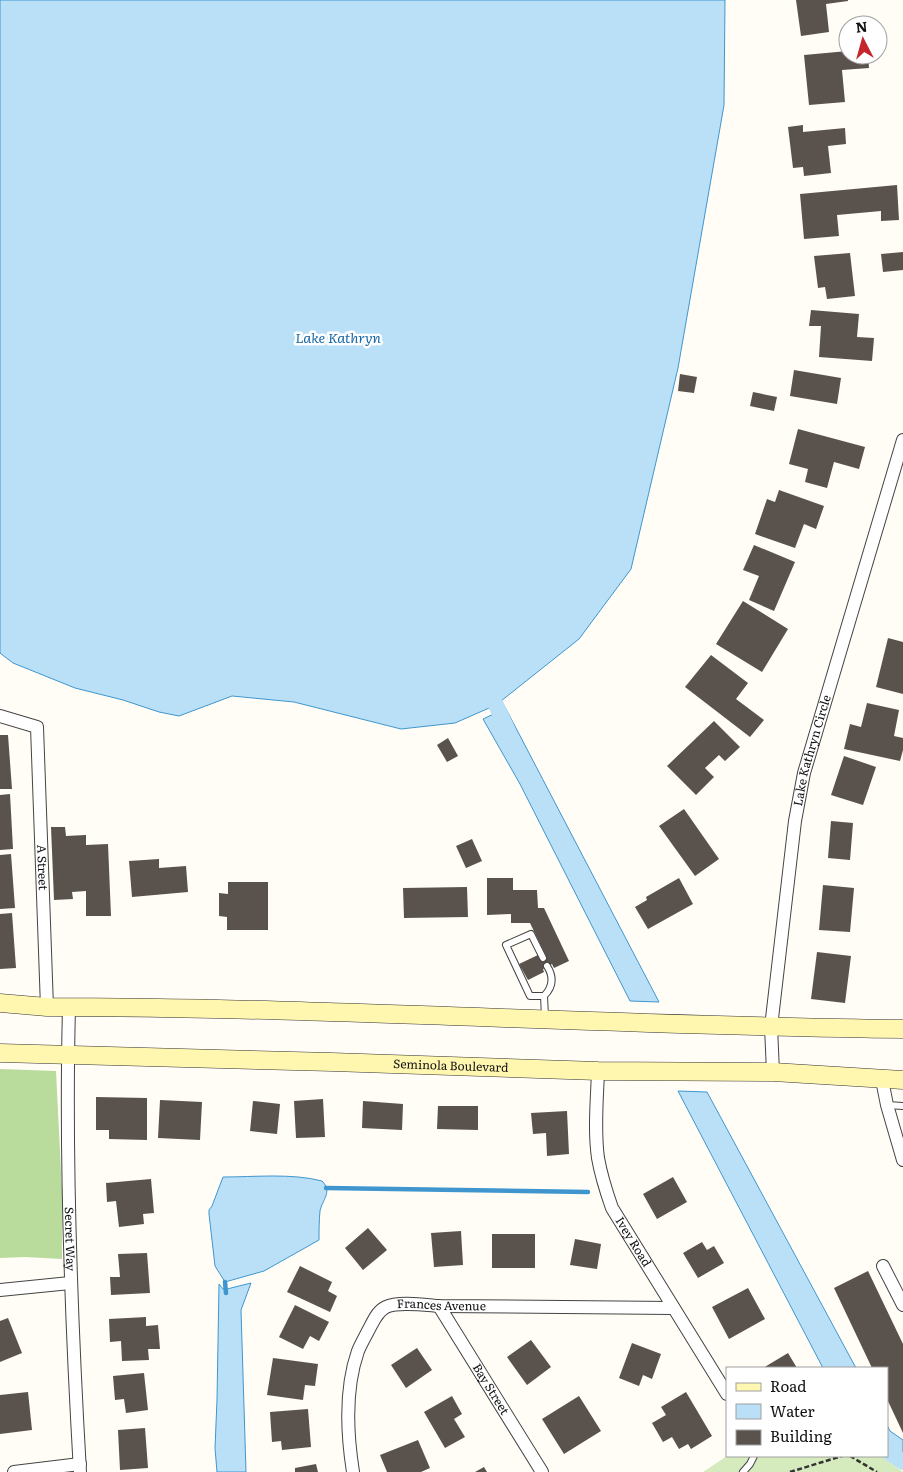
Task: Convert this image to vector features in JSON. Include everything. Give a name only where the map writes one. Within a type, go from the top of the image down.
[{"type":"main road","points":[[0,1004],[47,1007],[359,1013],[772,1027],[903,1029]]},
{"type":"main road","name":"Seminola Boulevard","points":[[0,1052],[598,1071],[773,1072],[903,1080]]},
{"type":"street","name":"Lake Kathryn Circle","points":[[773,1072],[772,1027],[795,821],[804,773],[903,440]]},
{"type":"street","name":"A Street","points":[[0,716],[38,727],[47,1007]]},
{"type":"street","name":"Secret Way","points":[[69,1007],[70,1284],[80,1468]]},
{"type":"street","name":"Ivey Road","points":[[598,1071],[598,1158],[612,1208],[726,1392]]},
{"type":"street","points":[[882,1080],[887,1105],[903,1160]]},
{"type":"street","points":[[883,1266],[903,1305]]},
{"type":"street","points":[[0,1290],[70,1284]]},
{"type":"street","name":"Frances Avenue","points":[[353,1472],[348,1419],[350,1386],[358,1351],[376,1316],[386,1307],[402,1304],[673,1308]]},
{"type":"street","name":"Bay Street","points":[[439,1306],[542,1472]]},
{"type":"street","points":[[14,1472],[80,1468]]},
{"type":"lane","points":[[543,958],[531,934],[506,946],[530,996],[544,996],[549,991],[551,973],[547,966]]},
{"type":"lane","points":[[544,996],[545,1019]]},
{"type":"lane","points":[[887,1105],[903,1106]]},
{"type":"lane","points":[[743,1472],[754,1457]]},
{"type":"path","points":[[790,1472],[839,1457]]},
{"type":"path","points":[[852,1457],[877,1472]]},
{"type":"green space","points":[[0,1069],[56,1071],[62,1192],[62,1259],[0,1258]]},
{"type":"green space","points":[[726,1457],[882,1457],[903,1472],[703,1472]]},
{"type":"water","name":"Lake Kathryn","points":[[0,0],[725,0],[724,105],[678,368],[631,569],[579,639],[496,705],[455,723],[401,729],[294,702],[232,696],[179,716],[75,688],[13,663],[0,653]]},
{"type":"water","points":[[505,707],[659,1002],[630,1001],[520,784],[483,719]]},
{"type":"water","points":[[678,1091],[707,1092],[855,1367],[822,1367]]},
{"type":"water","points":[[286,1176],[322,1181],[327,1192],[320,1211],[319,1240],[264,1271],[225,1282],[215,1266],[209,1214],[223,1177]]},
{"type":"water","points":[[251,1283],[241,1310],[246,1472],[217,1472],[215,1448],[219,1284],[223,1289],[227,1289]]},
{"type":"water","points":[[888,1427],[890,1431],[903,1440],[903,1462],[888,1452]]},
{"type":"building","points":[[796,0],[848,1],[826,4],[829,32],[801,36]]},
{"type":"building","points":[[838,52],[838,65],[869,65],[869,68],[842,70],[845,102],[809,105],[804,55]]},
{"type":"building","points":[[803,125],[803,132],[845,128],[846,144],[828,146],[831,173],[804,176],[803,167],[793,168],[788,127]]},
{"type":"building","points":[[897,185],[899,220],[881,221],[881,211],[837,215],[839,236],[804,239],[800,194]]},
{"type":"building","points":[[903,252],[903,270],[883,272],[881,254]]},
{"type":"building","points":[[850,253],[855,296],[827,299],[825,287],[818,288],[814,256]]},
{"type":"building","points":[[811,310],[859,314],[857,337],[874,338],[872,361],[819,357],[821,326],[809,326]]},
{"type":"building","points":[[794,370],[841,378],[837,404],[790,396]]},
{"type":"building","points":[[680,374],[697,377],[694,393],[678,391]]},
{"type":"building","points":[[753,392],[777,397],[774,411],[750,406]]},
{"type":"building","points":[[798,429],[865,447],[859,469],[834,462],[827,488],[805,482],[808,469],[789,464]]},
{"type":"building","points":[[779,490],[824,506],[816,529],[804,524],[795,548],[755,534],[767,499],[775,502]]},
{"type":"building","points":[[754,545],[795,562],[774,611],[749,600],[759,576],[743,570]]},
{"type":"building","points":[[743,601],[788,629],[762,672],[716,644]]},
{"type":"building","points":[[888,638],[903,642],[903,694],[876,687]]},
{"type":"building","points":[[711,655],[748,683],[736,699],[764,720],[750,737],[685,687]]},
{"type":"building","points":[[867,703],[899,710],[894,736],[903,738],[903,750],[900,761],[844,749],[850,724],[861,727]]},
{"type":"building","points":[[714,721],[740,747],[725,761],[719,755],[705,768],[714,777],[696,795],[667,766]]},
{"type":"building","points":[[0,735],[8,735],[12,789],[0,789]]},
{"type":"building","points":[[448,738],[458,756],[447,762],[437,745]]},
{"type":"building","points":[[844,756],[876,767],[863,805],[831,795]]},
{"type":"building","points":[[10,794],[13,849],[0,850],[0,795]]},
{"type":"building","points":[[684,809],[719,859],[695,876],[659,826]]},
{"type":"building","points":[[831,821],[853,823],[850,860],[828,858]]},
{"type":"building","points":[[51,827],[65,827],[66,836],[86,835],[86,845],[108,844],[111,916],[86,916],[86,891],[72,892],[73,899],[54,900]]},
{"type":"building","points":[[472,839],[482,861],[466,868],[456,846]]},
{"type":"building","points":[[11,854],[15,908],[0,909],[0,855]]},
{"type":"building","points":[[159,859],[159,868],[186,866],[188,892],[132,897],[129,861]]},
{"type":"building","points":[[487,878],[513,878],[513,890],[537,890],[538,908],[544,908],[569,961],[554,968],[552,964],[543,969],[544,972],[528,980],[519,964],[538,955],[540,959],[546,956],[530,923],[511,923],[511,914],[487,915]]},
{"type":"building","points":[[679,878],[693,904],[648,929],[635,907],[647,900],[646,897]]},
{"type":"building","points":[[228,882],[268,882],[268,930],[227,930],[227,917],[219,916],[219,893],[228,894]]},
{"type":"building","points":[[823,885],[854,888],[850,932],[819,930]]},
{"type":"building","points":[[467,887],[468,917],[404,918],[403,888]]},
{"type":"building","points":[[12,913],[16,968],[0,969],[0,914]]},
{"type":"building","points":[[817,952],[851,956],[845,1003],[811,999]]},
{"type":"building","points":[[96,1097],[147,1098],[147,1140],[109,1139],[109,1130],[96,1130]]},
{"type":"building","points":[[323,1099],[325,1137],[296,1138],[294,1101]]},
{"type":"building","points":[[160,1100],[202,1102],[200,1140],[158,1138]]},
{"type":"building","points":[[253,1101],[280,1104],[277,1134],[250,1131]]},
{"type":"building","points":[[363,1101],[403,1104],[402,1130],[362,1128]]},
{"type":"building","points":[[438,1106],[478,1106],[478,1130],[437,1129]]},
{"type":"building","points":[[567,1111],[569,1154],[547,1156],[546,1133],[533,1134],[531,1113]]},
{"type":"building","points":[[673,1177],[687,1202],[657,1219],[643,1194]]},
{"type":"building","points":[[151,1179],[154,1213],[143,1214],[144,1224],[119,1227],[116,1201],[107,1202],[106,1183]]},
{"type":"building","points":[[368,1228],[387,1250],[363,1270],[345,1248]]},
{"type":"building","points":[[461,1231],[463,1265],[434,1267],[431,1233]]},
{"type":"building","points":[[492,1234],[535,1234],[535,1268],[492,1268]]},
{"type":"building","points":[[575,1239],[601,1244],[597,1269],[570,1265]]},
{"type":"building","points":[[702,1242],[707,1250],[714,1246],[724,1263],[698,1278],[683,1253]]},
{"type":"building","points":[[147,1253],[150,1293],[111,1295],[110,1277],[120,1277],[118,1254]]},
{"type":"building","points":[[300,1266],[332,1282],[328,1291],[337,1296],[330,1312],[287,1292]]},
{"type":"building","points":[[868,1271],[903,1344],[903,1433],[888,1401],[888,1367],[872,1367],[834,1288]]},
{"type":"building","points":[[748,1288],[765,1319],[729,1339],[712,1307]]},
{"type":"building","points":[[295,1305],[329,1322],[319,1341],[310,1336],[303,1349],[279,1337]]},
{"type":"building","points":[[146,1317],[146,1326],[158,1325],[160,1349],[148,1349],[149,1360],[122,1361],[121,1341],[110,1342],[109,1319]]},
{"type":"building","points":[[8,1318],[22,1353],[0,1362],[0,1321]]},
{"type":"building","points":[[531,1340],[551,1367],[527,1385],[507,1357]]},
{"type":"building","points":[[632,1343],[661,1354],[652,1379],[643,1375],[639,1386],[619,1378]]},
{"type":"building","points":[[417,1348],[432,1370],[406,1388],[391,1365]]},
{"type":"building","points":[[788,1353],[796,1367],[765,1367]]},
{"type":"building","points":[[273,1358],[318,1364],[315,1386],[305,1385],[303,1400],[267,1395]]},
{"type":"building","points":[[144,1373],[148,1410],[126,1413],[124,1399],[115,1400],[113,1376]]},
{"type":"building","points":[[28,1392],[32,1430],[0,1434],[0,1395]]},
{"type":"building","points":[[686,1392],[712,1436],[691,1449],[688,1444],[679,1449],[672,1437],[663,1442],[652,1423],[666,1415],[661,1407]]},
{"type":"building","points":[[452,1396],[462,1414],[454,1419],[465,1437],[445,1448],[424,1412]]},
{"type":"building","points":[[579,1396],[601,1431],[564,1454],[542,1419]]},
{"type":"building","points":[[308,1409],[311,1447],[282,1450],[281,1441],[272,1442],[270,1412]]},
{"type":"building","points":[[145,1428],[148,1468],[120,1470],[118,1430]]},
{"type":"building","points":[[418,1440],[430,1468],[421,1472],[387,1472],[380,1455]]},
{"type":"building","points":[[316,1464],[318,1472],[295,1472],[295,1468]]},
{"type":"building","points":[[484,1467],[487,1472],[475,1472]]},
{"type":"waterway","points":[[496,705],[508,731]]},
{"type":"waterway","points":[[326,1188],[588,1192]]},
{"type":"waterway","points":[[225,1282],[226,1293]]},
{"type":"waterway","points":[[888,1452],[903,1462]]}]
